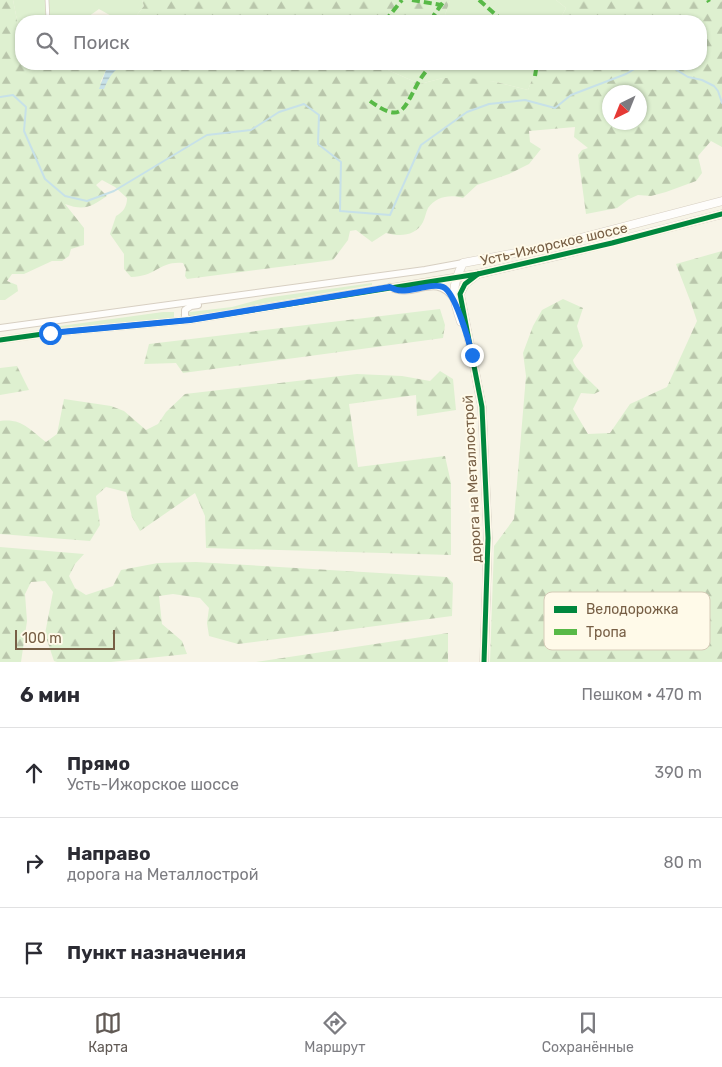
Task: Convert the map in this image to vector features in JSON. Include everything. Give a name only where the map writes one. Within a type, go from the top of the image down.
[{"type":"street","name":"Усть-Ижорское шоссе","points":[[0,328],[425,270],[542,248],[722,202]]},
{"type":"street","name":"Усть-Ижорское шоссе","points":[[0,340],[50,333],[190,320],[478,274],[612,243],[722,214]]},
{"type":"street","name":"дорога на Металлострой","points":[[463,263],[454,282],[454,299],[468,339]]},
{"type":"street","name":"дорога на Металлострой","points":[[478,274],[466,284],[460,294],[482,407],[488,515],[484,662]]},
{"type":"street","name":"Усть-Ижорское шоссе","points":[[390,287],[398,291],[438,286],[448,290],[454,299]]},
{"type":"street","points":[[190,320],[185,317],[185,310],[191,306],[208,304],[216,299]]},
{"type":"lane","points":[[47,0],[48,15]]},
{"type":"green space","points":[[0,0],[13,0],[16,15],[15,70],[106,70],[100,83],[115,70],[388,70],[420,84],[443,78],[470,78],[528,90],[536,70],[707,70],[707,15],[562,15],[566,8],[556,0],[722,0],[722,147],[711,141],[698,156],[702,173],[696,181],[651,196],[638,195],[617,208],[586,214],[578,155],[582,150],[588,148],[574,137],[575,127],[529,131],[530,142],[541,149],[529,164],[509,174],[477,185],[463,198],[449,196],[435,201],[428,208],[420,227],[412,233],[397,235],[386,233],[372,242],[356,230],[350,231],[348,240],[333,260],[187,279],[183,263],[168,264],[146,275],[131,277],[124,269],[124,254],[110,234],[116,216],[124,209],[127,198],[115,187],[102,180],[96,185],[107,196],[101,200],[87,207],[65,204],[84,228],[84,245],[71,249],[69,256],[62,261],[52,261],[24,274],[12,274],[7,281],[17,285],[18,291],[5,300],[0,300]]},
{"type":"green space","points":[[13,0],[142,0],[144,6],[137,15],[110,15],[99,9],[90,15],[16,15]]},
{"type":"green space","points":[[142,0],[450,0],[445,15],[137,15],[144,6]]},
{"type":"green space","points":[[450,0],[556,0],[566,8],[562,15],[445,15]]},
{"type":"green space","points":[[388,70],[536,70],[528,90],[496,82],[443,78],[420,84]]},
{"type":"green space","points":[[722,251],[722,662],[490,662],[494,546],[514,519],[526,376],[523,353],[533,326],[542,310],[563,299],[583,308],[577,326],[583,346],[573,360],[580,372],[600,391],[594,394],[581,393],[573,409],[588,434],[610,433],[630,404],[667,387],[697,321],[676,264]]},
{"type":"green space","points":[[372,283],[372,285],[184,317],[180,315],[182,313],[232,307],[265,298]]},
{"type":"green space","points":[[440,309],[445,325],[443,338],[183,373],[176,363],[144,364],[149,344]]},
{"type":"green space","points":[[174,312],[174,318],[46,329],[46,328]]},
{"type":"green space","points":[[17,366],[29,390],[0,395],[0,368]]},
{"type":"green space","points":[[440,371],[453,379],[456,410],[417,416],[416,395],[349,404],[358,467],[445,456],[451,483],[451,555],[206,548],[205,516],[195,493],[140,531],[132,517],[126,492],[106,487],[96,496],[100,525],[90,541],[0,534],[0,421],[20,423],[46,442],[57,434],[64,399],[111,406],[124,411],[146,430],[158,424],[166,412],[185,394],[357,374],[402,376],[430,381]]},
{"type":"green space","points":[[0,547],[84,554],[75,564],[69,576],[75,588],[86,595],[113,586],[121,570],[158,563],[196,562],[447,577],[453,583],[452,616],[238,644],[209,636],[207,623],[209,608],[200,598],[173,594],[159,596],[162,624],[182,641],[187,654],[111,662],[57,662],[54,661],[45,634],[53,592],[45,581],[31,582],[25,594],[27,621],[21,662],[0,662]]},
{"type":"green space","points":[[448,633],[448,662],[256,662]]},
{"type":"water","points":[[106,70],[116,70],[104,89],[99,89]]},
{"type":"waterway","points":[[0,97],[13,95],[26,107],[24,131],[45,179],[65,196],[87,201],[114,191],[207,135],[251,130],[279,112],[304,104],[319,115],[318,144],[341,162],[340,211],[390,215],[421,145],[467,112],[489,104],[525,100],[555,108],[571,95],[633,70]]},
{"type":"waterway","points":[[677,70],[688,77],[702,80],[714,86],[722,103]]},
{"type":"marked path","points":[[390,15],[402,0]]},
{"type":"marked path","points":[[412,0],[441,5],[445,0]]},
{"type":"marked path","points":[[479,0],[496,15]]},
{"type":"marked path","points":[[434,15],[441,5]]},
{"type":"marked path","points":[[370,101],[389,112],[395,113],[400,111],[405,107],[428,70]]},
{"type":"marked path","points":[[535,76],[536,70]]},
{"type":"cycle path","points":[[0,340],[50,333],[190,320],[478,274],[612,243],[722,214]]},
{"type":"cycle path","points":[[478,274],[465,284],[460,294],[482,407],[488,538],[484,662]]},
{"type":"route","points":[[50,333],[190,320],[268,309],[390,287],[398,291],[438,286],[448,290],[454,299],[472,355]]}]
